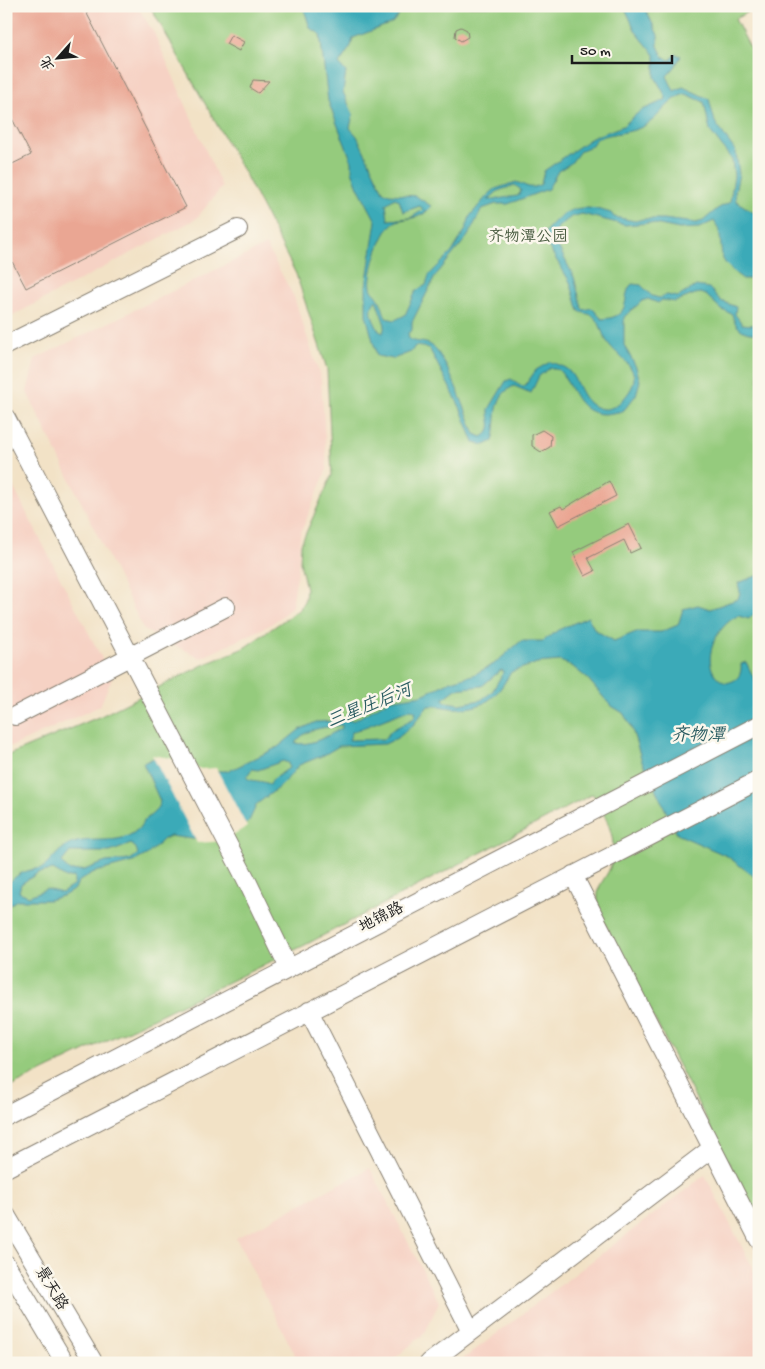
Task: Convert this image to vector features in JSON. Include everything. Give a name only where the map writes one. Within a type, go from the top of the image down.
[{"type":"street","points":[[6,345],[238,229]]},
{"type":"street","points":[[6,418],[247,881],[288,968]]},
{"type":"street","points":[[15,716],[226,607]]},
{"type":"street","name":"地锦路","points":[[6,1115],[759,725]]},
{"type":"street","points":[[6,1168],[759,780]]},
{"type":"street","points":[[573,875],[759,1240]]},
{"type":"street","points":[[309,1011],[471,1331]]},
{"type":"street","points":[[429,1363],[711,1149]]},
{"type":"street","name":"景天路","points":[[6,1215],[94,1363]]},
{"type":"street","name":"景天路","points":[[6,1264],[65,1363]]},
{"type":"shaded area","points":[[6,6],[137,6],[154,33],[222,187],[196,219],[6,319]]},
{"type":"shaded area","points":[[266,245],[294,297],[321,379],[327,469],[300,535],[298,569],[292,606],[268,626],[201,658],[144,630],[27,392],[35,359]]},
{"type":"shaded area","points":[[6,473],[112,678],[100,706],[13,746],[6,746]]},
{"type":"shaded area","points":[[370,1168],[439,1302],[425,1333],[389,1363],[299,1363],[236,1238]]},
{"type":"shaded area","points":[[705,1175],[759,1280],[759,1363],[458,1363]]},
{"type":"green space","name":"齐物潭公园","points":[[150,6],[758,6],[735,19],[759,65],[759,1221],[601,916],[598,890],[610,868],[613,848],[607,821],[593,794],[305,945],[6,1089],[6,756],[101,716],[203,665],[244,648],[300,609],[305,599],[306,589],[300,562],[301,544],[332,475],[327,369],[296,274],[247,178]]},
{"type":"water","points":[[303,6],[407,6],[392,23],[353,38],[351,46],[339,64],[346,72],[343,92],[353,114],[350,128],[357,136],[383,191],[389,194],[416,196],[431,206],[420,216],[397,221],[392,224],[382,240],[374,261],[371,289],[380,301],[386,318],[395,320],[405,315],[416,291],[426,285],[429,275],[452,252],[466,229],[470,216],[495,189],[516,182],[528,187],[541,184],[544,171],[593,137],[623,126],[640,111],[665,100],[666,97],[655,77],[655,55],[636,32],[624,6],[644,6],[658,35],[658,46],[664,58],[671,60],[675,54],[681,56],[667,76],[674,91],[683,87],[709,99],[715,122],[736,152],[739,174],[735,192],[736,201],[759,216],[759,279],[743,279],[727,265],[723,259],[719,230],[714,221],[699,228],[679,229],[650,223],[625,225],[582,214],[571,217],[558,227],[552,243],[559,248],[574,277],[582,308],[584,310],[592,308],[602,319],[619,314],[623,310],[627,293],[632,284],[641,285],[652,296],[659,298],[667,295],[678,297],[696,286],[709,288],[721,301],[736,307],[735,314],[742,324],[753,325],[759,321],[759,333],[745,332],[735,323],[732,314],[722,310],[706,295],[701,293],[675,302],[662,300],[658,303],[648,299],[642,301],[624,317],[624,345],[636,367],[640,381],[636,395],[624,410],[605,414],[588,410],[577,399],[559,370],[550,368],[539,376],[531,393],[514,386],[506,391],[498,403],[493,441],[485,445],[474,443],[460,407],[429,348],[415,346],[411,352],[393,359],[377,356],[366,315],[366,286],[376,221],[358,187],[352,171],[352,162],[328,101],[320,34],[310,28]],"holes":[[[686,94],[704,102],[710,131],[732,160],[734,176],[730,202],[717,209],[703,221],[696,223],[664,219],[635,221],[614,217],[611,213],[590,208],[574,209],[559,217],[545,232],[546,243],[570,282],[579,311],[596,318],[606,340],[633,372],[632,387],[624,399],[613,407],[606,409],[596,407],[585,399],[568,370],[550,362],[536,370],[524,387],[511,379],[506,381],[489,409],[489,431],[482,437],[475,434],[450,373],[437,351],[431,345],[409,339],[408,333],[412,330],[412,322],[436,275],[468,236],[482,209],[496,204],[508,204],[548,189],[558,171],[571,163],[580,151],[591,146],[596,139],[643,127],[681,95]],[[515,185],[521,190],[518,196],[488,200],[498,191]],[[395,198],[399,200],[403,212],[420,206],[423,210],[410,218],[388,220],[386,204]],[[376,300],[385,325],[383,333],[379,331],[373,319],[373,304]]]},
{"type":"water","name":"齐物潭","points":[[759,575],[759,609],[749,619],[738,616],[729,621],[716,638],[710,659],[717,677],[726,683],[738,677],[741,672],[741,664],[746,662],[759,689],[759,880],[727,856],[677,834],[642,761],[631,726],[623,713],[610,705],[588,679],[572,666],[560,661],[537,663],[511,672],[494,696],[480,705],[462,708],[428,706],[414,724],[399,737],[385,744],[339,746],[324,755],[299,765],[283,784],[257,804],[249,821],[239,830],[207,841],[170,836],[148,854],[133,862],[92,873],[78,882],[75,889],[65,895],[49,900],[17,900],[6,907],[6,886],[22,873],[42,868],[66,846],[88,840],[122,838],[138,829],[156,810],[160,801],[143,763],[156,757],[201,771],[229,771],[278,747],[299,730],[316,722],[355,720],[389,700],[422,695],[451,681],[473,675],[494,664],[521,641],[543,641],[558,630],[588,617],[595,630],[614,641],[636,632],[661,632],[678,625],[683,609],[698,605],[710,609],[738,599],[740,592],[738,583]],"holes":[[[501,670],[504,671],[492,692],[481,700],[460,704],[446,702],[443,699],[456,689],[482,686]],[[411,709],[416,712],[414,718],[392,730],[384,739],[349,740],[352,732]],[[342,725],[342,728],[319,740],[301,744],[295,743],[305,734],[316,729]],[[283,761],[288,763],[289,768],[272,780],[270,785],[246,777],[252,769],[258,770]],[[131,844],[136,848],[138,854],[130,860],[106,862],[84,870],[70,871],[61,863],[70,852],[110,852]],[[53,870],[66,878],[74,877],[74,885],[62,893],[46,889],[29,896],[19,892],[21,884],[38,873]]]},
{"type":"pier","points":[[152,755],[170,758],[201,769],[216,768],[247,827],[224,841],[197,843]]},
{"type":"building","points":[[6,6],[83,6],[186,207],[26,288],[6,250],[6,167],[31,155],[6,107]]},
{"type":"building","points":[[461,27],[467,30],[468,37],[461,41],[455,37],[456,29]]},
{"type":"building","points":[[231,35],[244,42],[239,51],[226,44]]},
{"type":"building","points":[[253,80],[269,81],[258,93],[250,88]]},
{"type":"building","points":[[542,430],[551,436],[550,447],[541,452],[532,446],[532,435]]},
{"type":"building","points":[[609,481],[616,496],[558,526],[550,511],[561,506],[563,509]]},
{"type":"building","points":[[629,524],[641,548],[630,553],[624,540],[588,558],[595,571],[585,576],[573,552]]},
{"type":"water label","name":"三星庄后河","points":[[370,707]]}]
